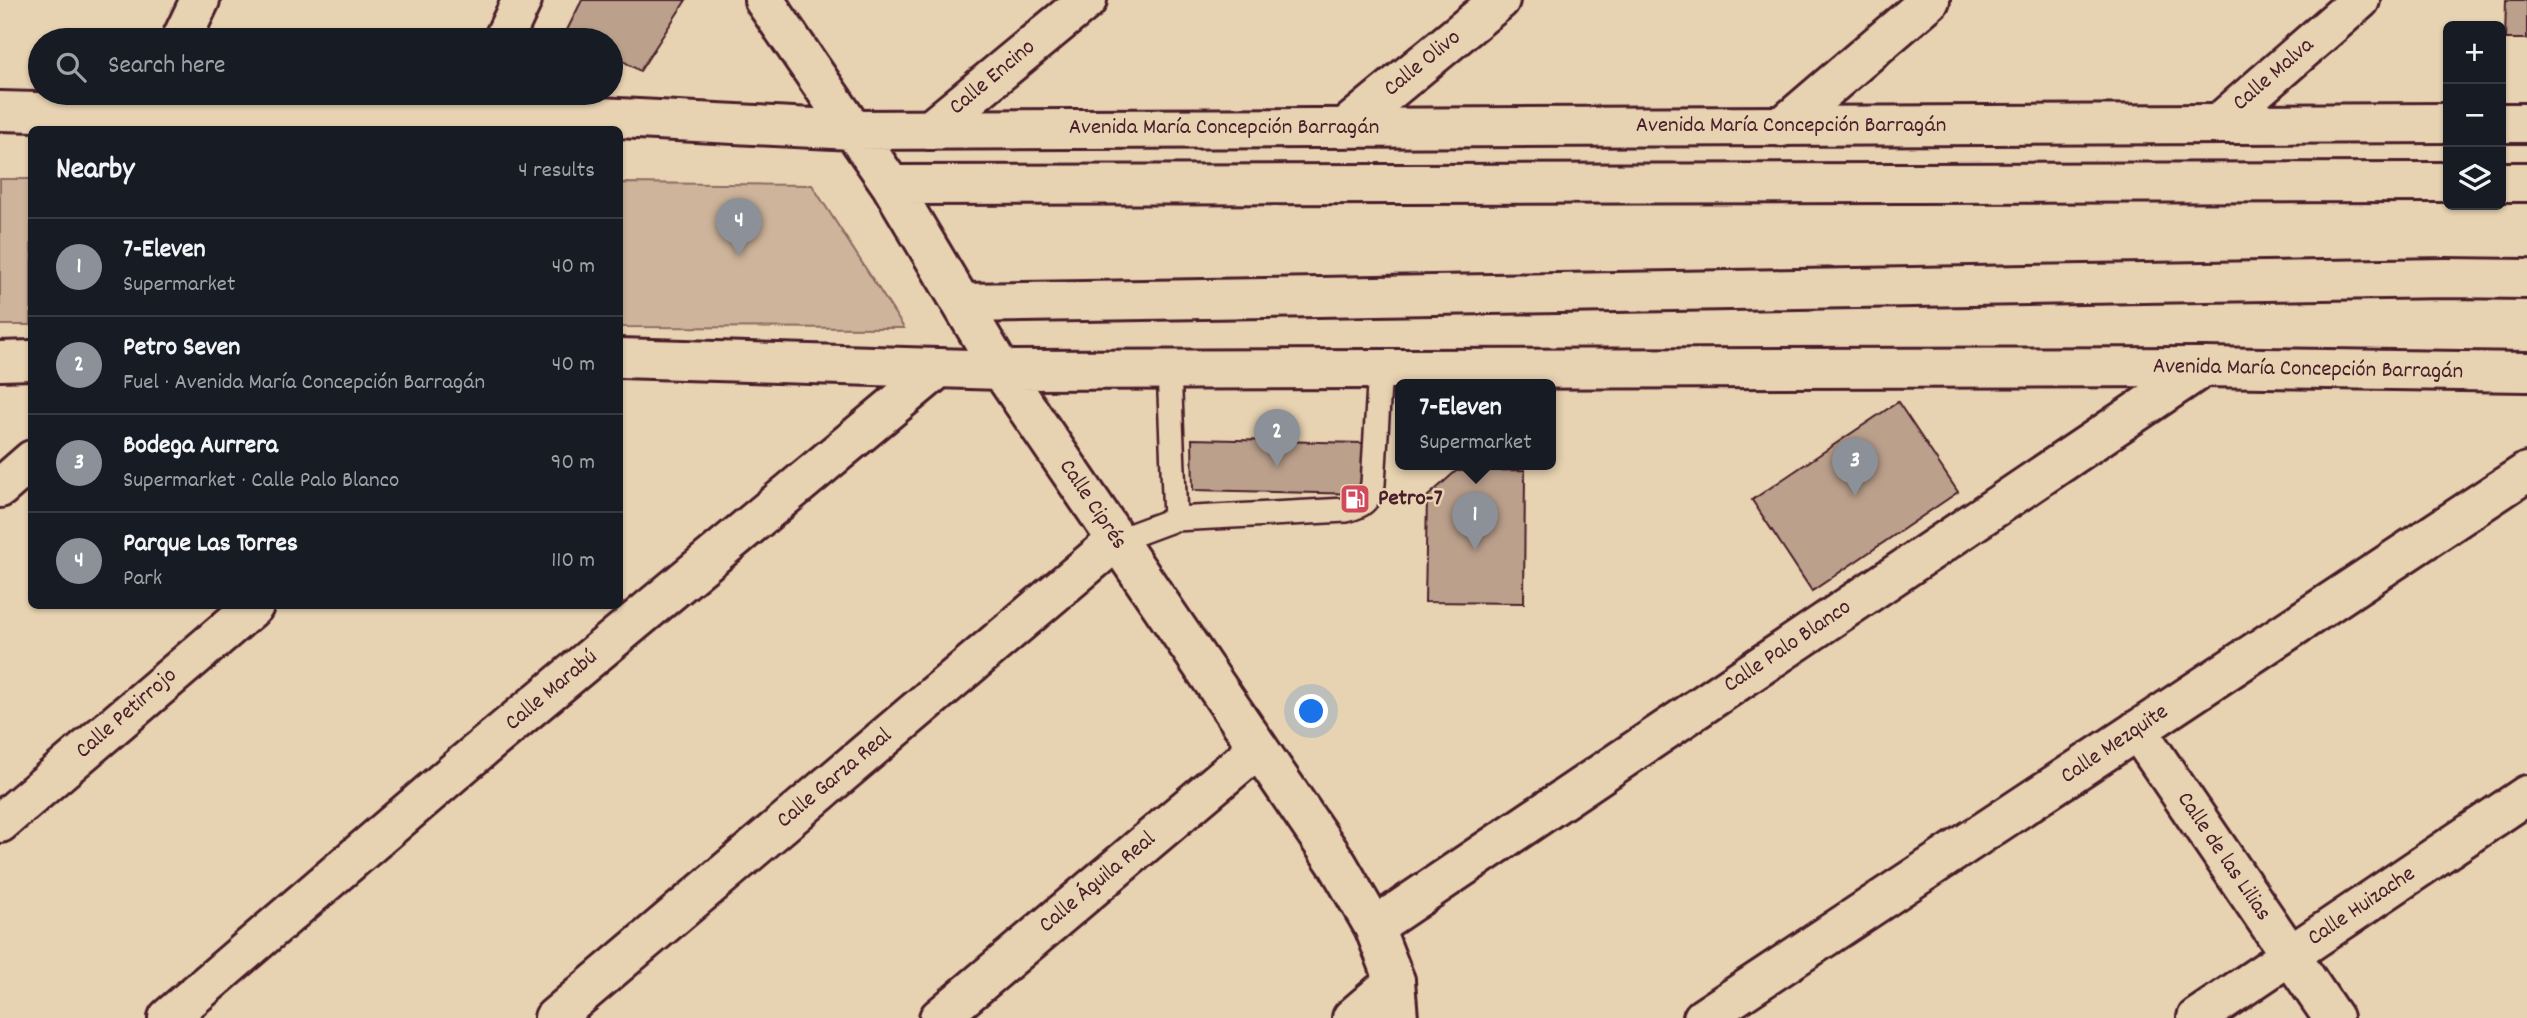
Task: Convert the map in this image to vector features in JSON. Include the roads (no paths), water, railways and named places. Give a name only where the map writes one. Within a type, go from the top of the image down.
[{"type":"street","points":[[187,28],[200,0]]},
{"type":"street","points":[[509,28],[522,0]]},
{"type":"street","name":"Calle Ciprés","points":[[764,0],[891,185],[1001,370],[1338,865],[1374,927],[1397,1000]]},
{"type":"street","name":"Calle Encino","points":[[930,130],[1087,0]]},
{"type":"street","name":"Calle Olivo","points":[[1346,127],[1500,0]]},
{"type":"street","points":[[1782,127],[1930,0]]},
{"type":"street","name":"Calle Malva","points":[[2219,123],[2360,0]]},
{"type":"street","name":"Avenida María Concepción Barragán","points":[[0,111],[129,105]]},
{"type":"street","name":"Avenida María Concepción Barragán","points":[[483,105],[600,117],[853,130],[2443,123]]},
{"type":"street","points":[[2506,123],[2527,123]]},
{"type":"street","points":[[891,185],[2443,182]]},
{"type":"street","points":[[2506,182],[2527,182]]},
{"type":"street","points":[[962,303],[2431,278],[2527,279]]},
{"type":"street","name":"Avenida María Concepción Barragán","points":[[623,358],[1001,370],[2203,368],[2527,372]]},
{"type":"street","points":[[0,361],[28,360]]},
{"type":"street","name":"Calle Marabú","points":[[168,1018],[467,761],[939,368]]},
{"type":"street","name":"Calle Palo Blanco","points":[[1374,927],[2203,368]]},
{"type":"street","points":[[0,488],[28,464]]},
{"type":"street","name":"Calle Mezquite","points":[[1703,1018],[2527,471]]},
{"type":"street","name":"Calle Garza Real","points":[[554,1018],[1116,541]]},
{"type":"street","name":"Calle Petirrojo","points":[[0,822],[250,609]]},
{"type":"street","name":"Calle de las Lilias","points":[[2137,730],[2333,1018]]},
{"type":"street","name":"Calle Águila Real","points":[[939,1018],[1258,748]]},
{"type":"street","name":"Calle Huizache","points":[[2197,1018],[2527,795]]},
{"type":"street","points":[[1352,1018],[1397,1000]]},
{"type":"lane","points":[[1170,369],[1175,519]]},
{"type":"lane","points":[[1116,541],[1175,519],[1346,510],[1359,507],[1370,497],[1373,484],[1380,369]]},
{"type":"place","name":"Parque Las Torres","points":[[739,256]]},
{"type":"place","name":"Petro Seven","points":[[1277,467]]},
{"type":"place","name":"Bodega Aurrera","points":[[1855,496]]},
{"type":"place","name":"Petro-7","points":[[1355,499]]},
{"type":"place","name":"7-Eleven","points":[[1475,550]]}]
